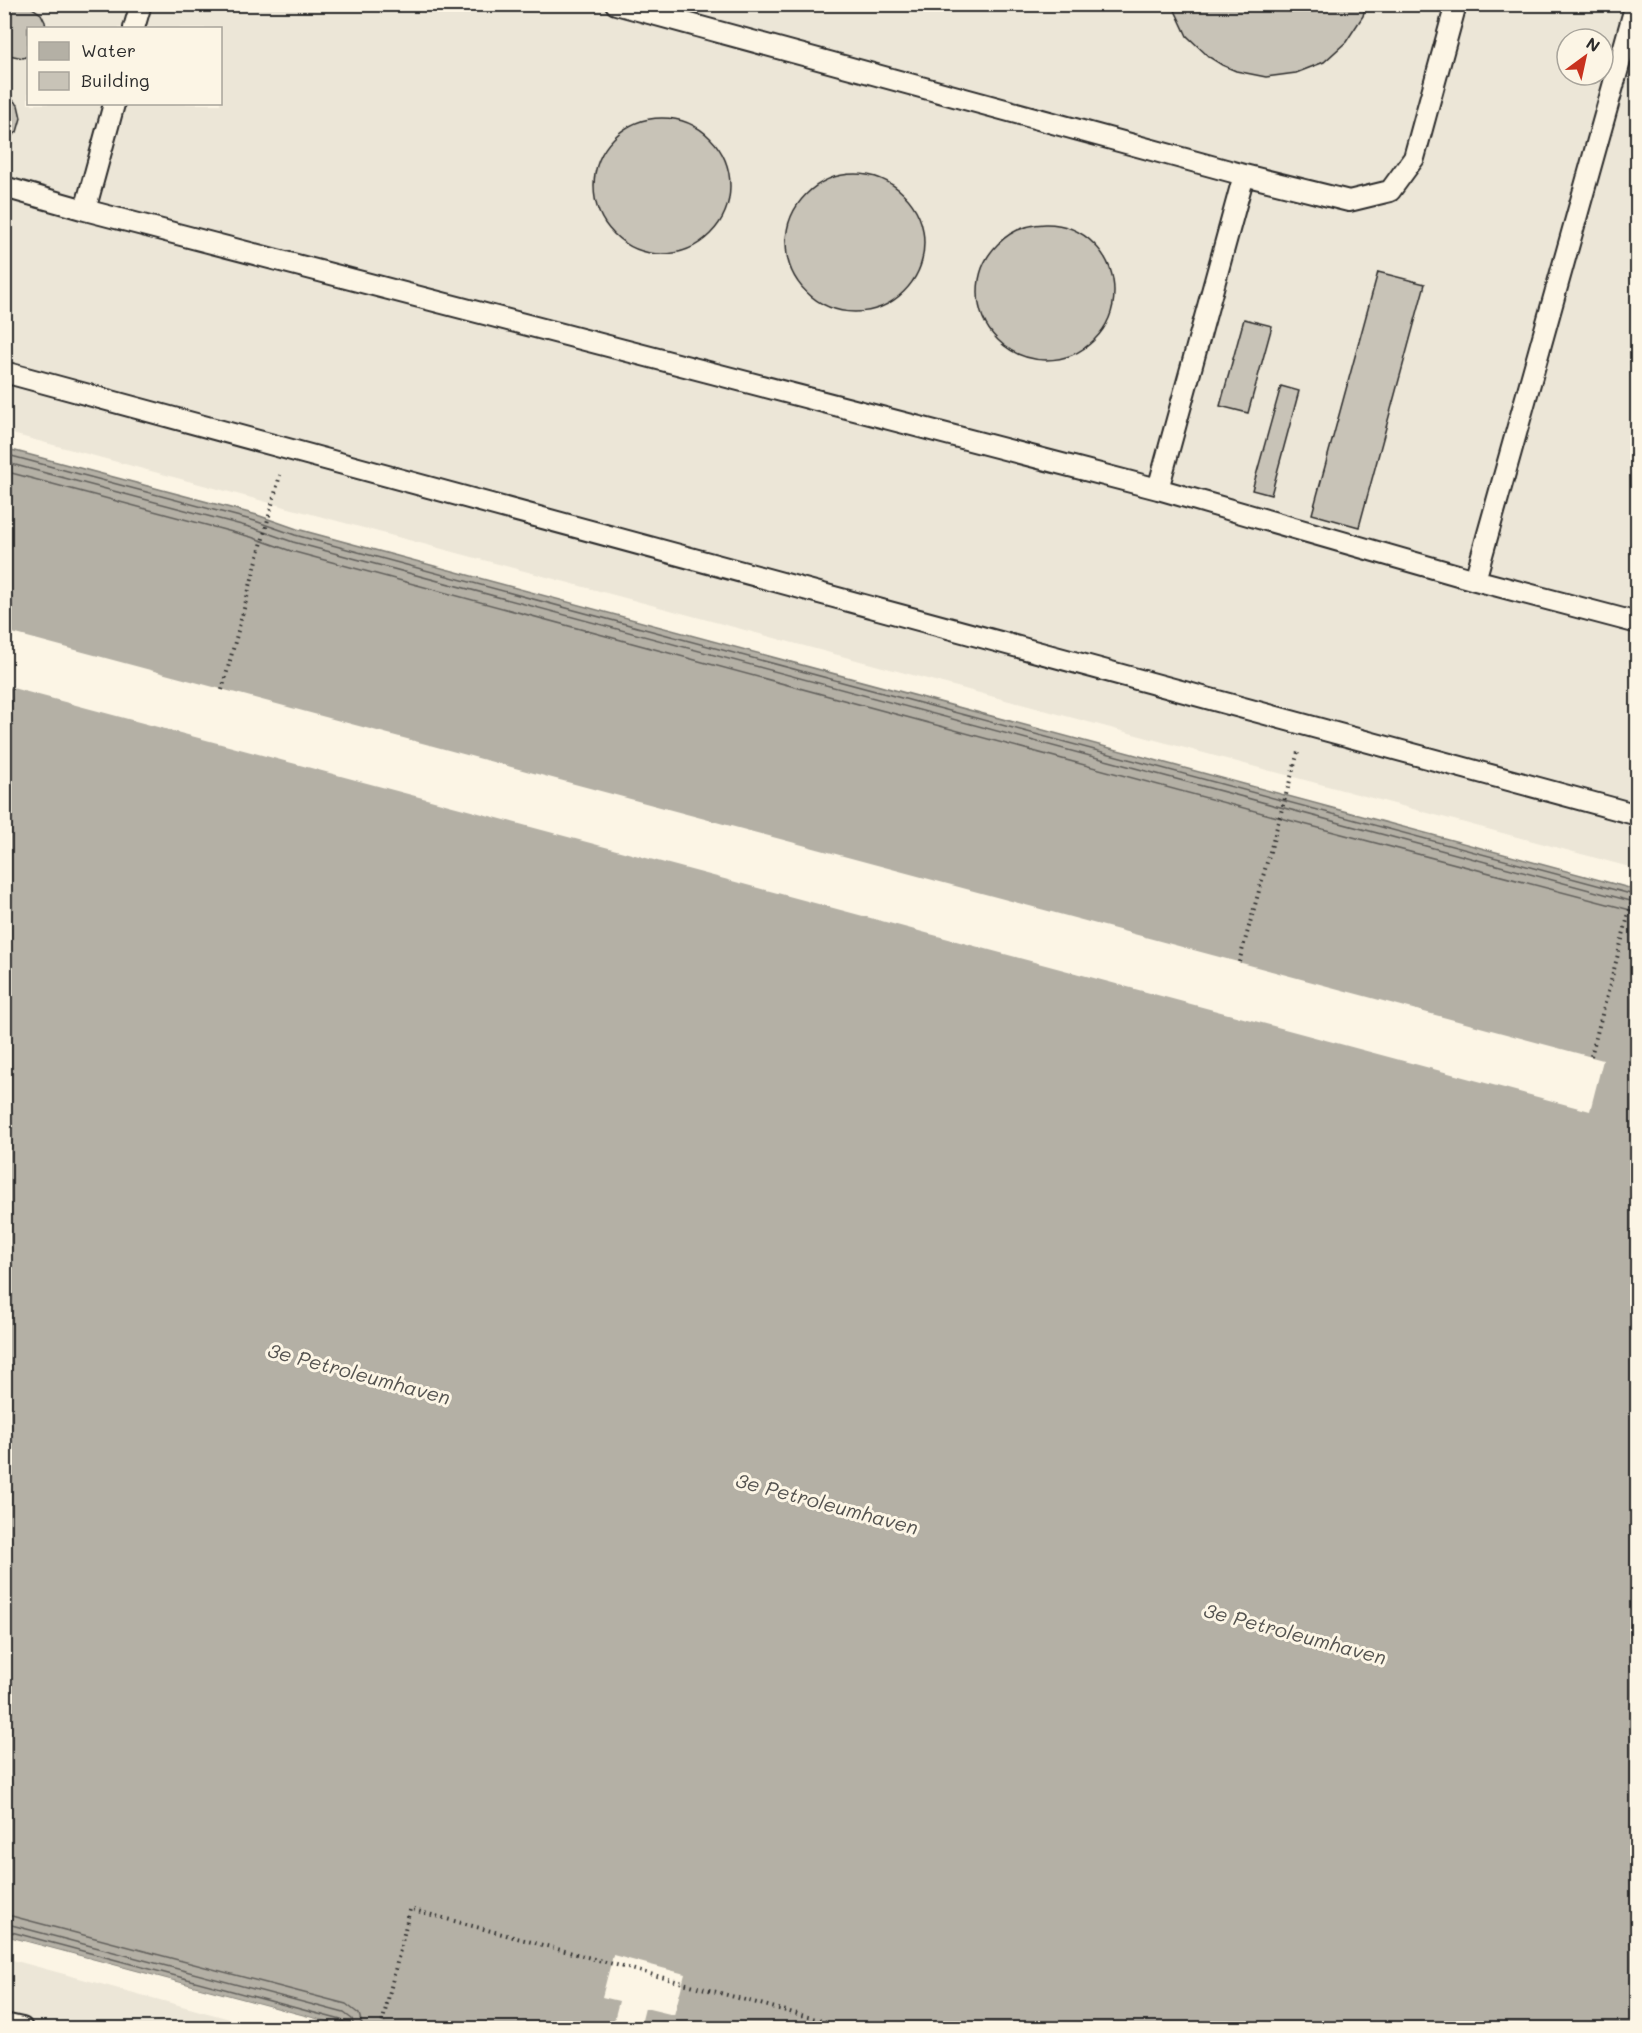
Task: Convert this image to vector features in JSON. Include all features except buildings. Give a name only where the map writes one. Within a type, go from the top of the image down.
[{"type":"lane","points":[[134,27],[141,4]]},
{"type":"lane","points":[[616,4],[1244,175],[1348,201],[1390,191],[1414,158],[1456,4]]},
{"type":"lane","points":[[1475,580],[1636,4]]},
{"type":"lane","points":[[86,210],[114,105]]},
{"type":"lane","points":[[1158,489],[1244,175]]},
{"type":"lane","points":[[4,187],[1158,489],[1475,580],[1638,623]]},
{"type":"lane","points":[[4,372],[1638,815]]},
{"type":"lane","points":[[4,2024],[22,2028]]},
{"type":"path","points":[[222,690],[287,448]]},
{"type":"path","points":[[1239,962],[1305,725]]},
{"type":"path","points":[[1591,1056],[1638,879]]},
{"type":"path","points":[[381,2028],[410,1909],[849,2028]]},
{"type":"shaded area","points":[[4,5],[1637,5],[1637,869],[5,432]]},
{"type":"shaded area","points":[[5,1958],[263,2028],[5,2028]]},
{"type":"water","name":"3e Petroleumhaven","points":[[4,448],[1637,890],[1637,2028],[350,2028],[5,1936]]},
{"type":"pier","points":[[5,631],[1603,1060],[1590,1111],[5,686]]},
{"type":"pier","points":[[5,1936],[350,2028],[339,2028],[4,1939]]},
{"type":"pier","points":[[613,1955],[685,1974],[674,2015],[645,2008],[640,2028],[612,2028],[619,2001],[602,1997]]}]
